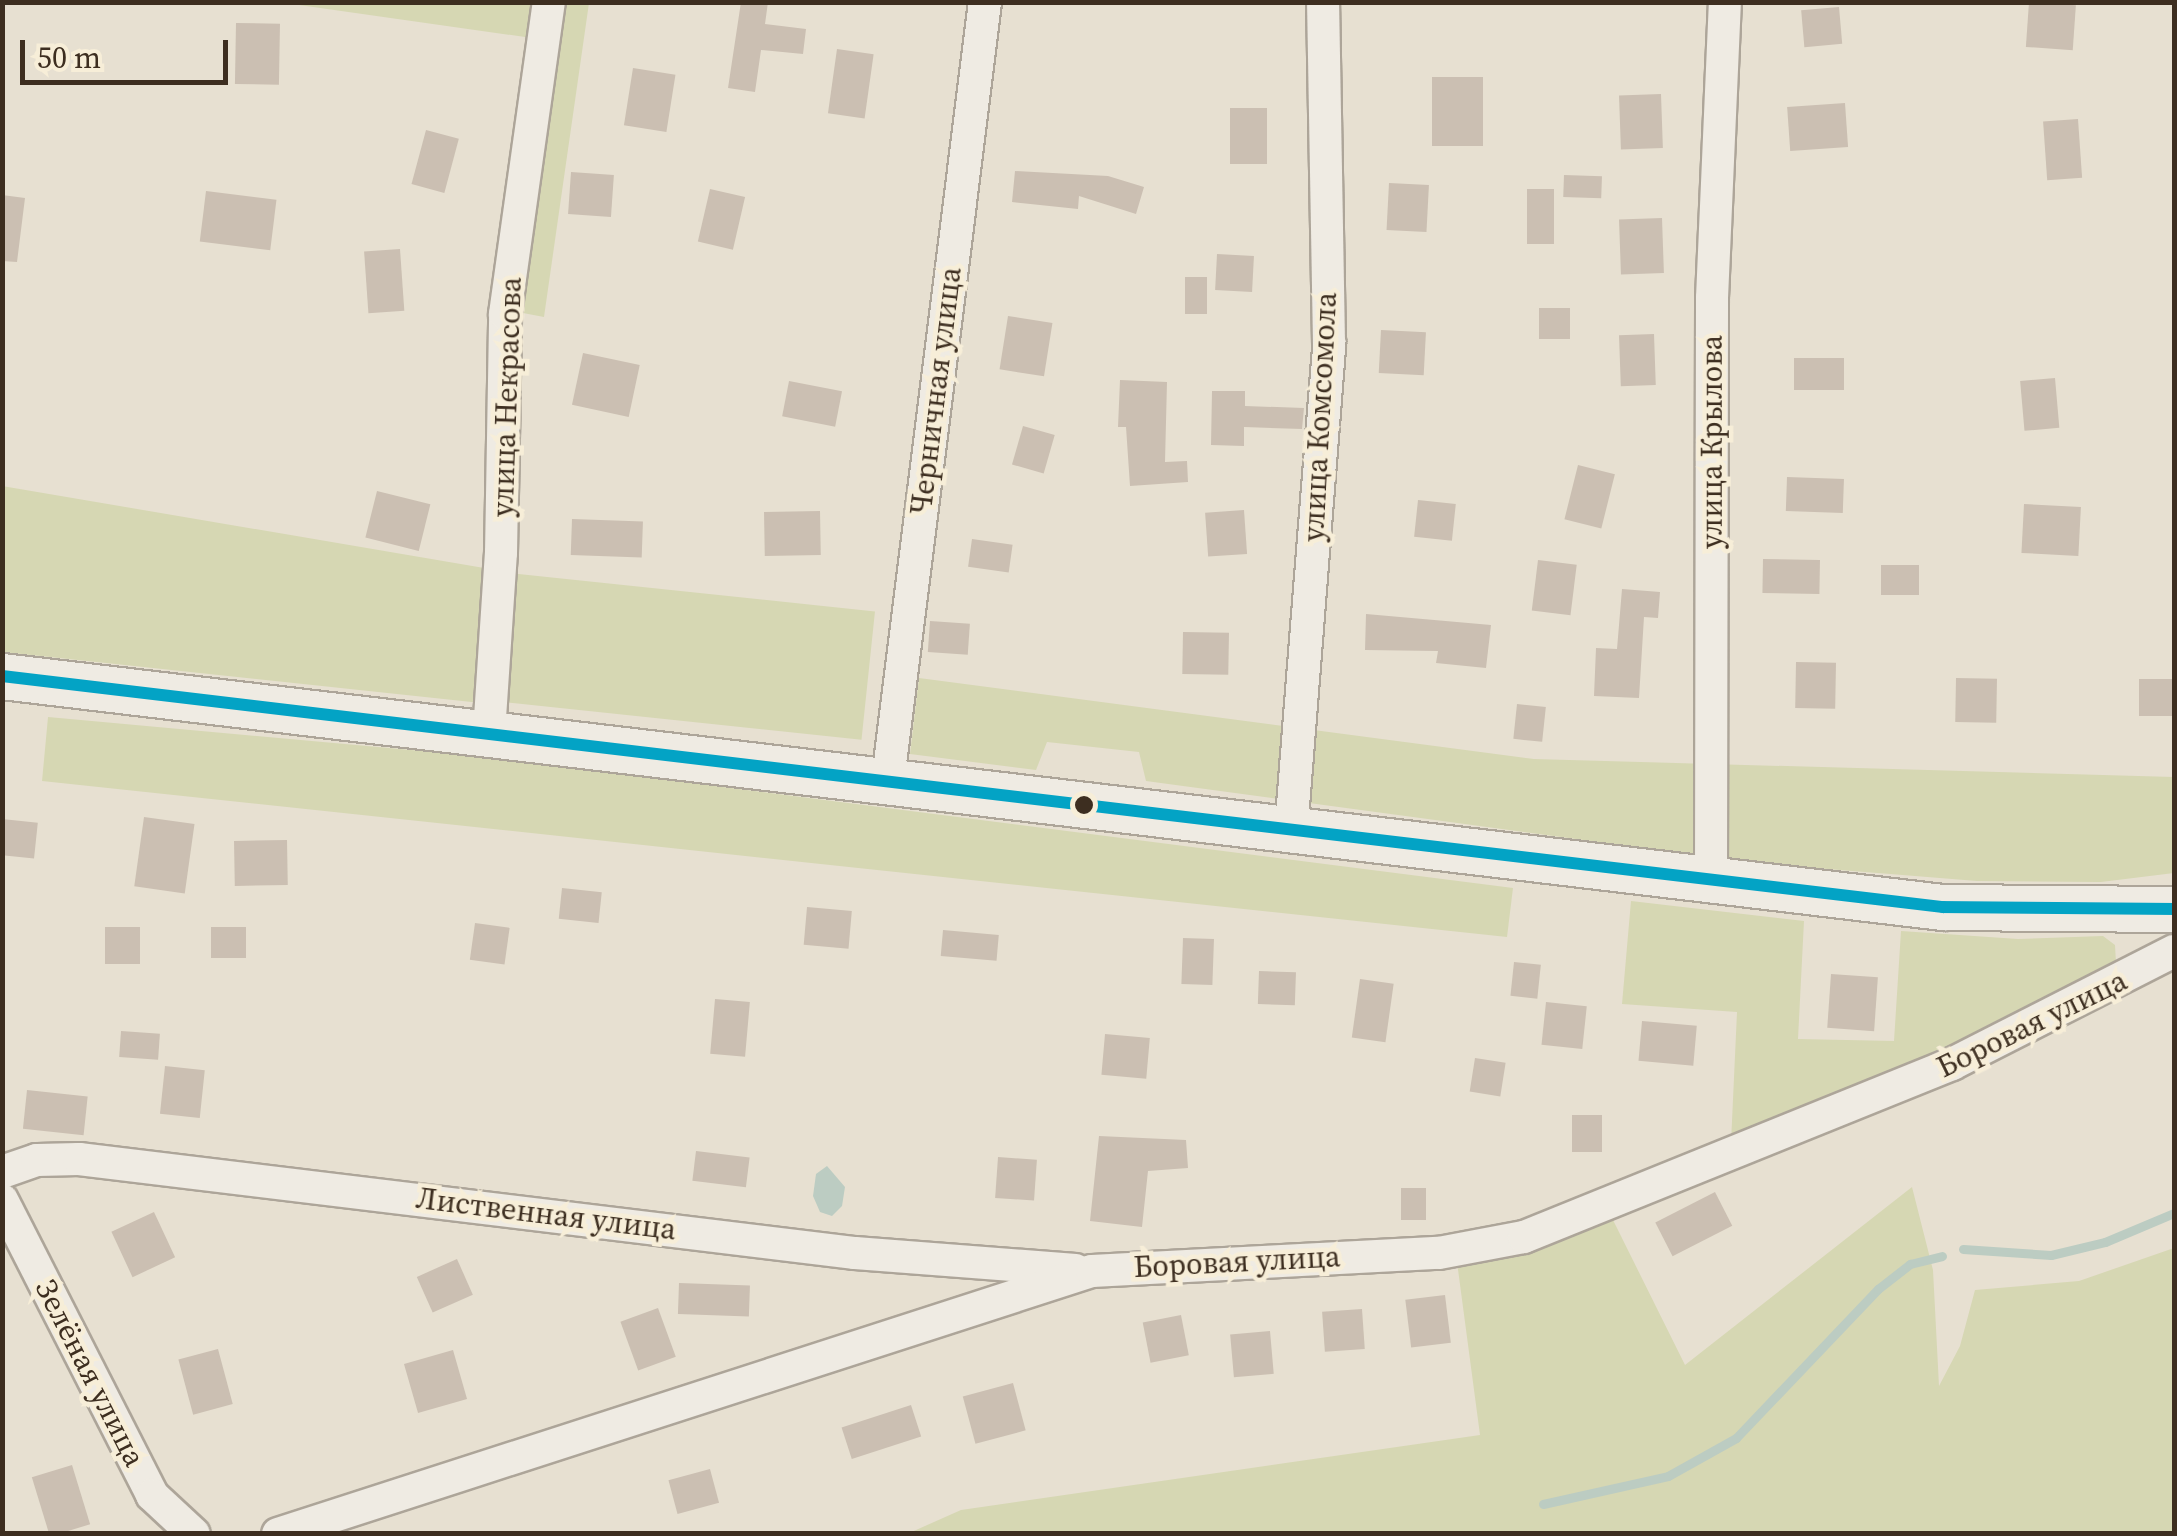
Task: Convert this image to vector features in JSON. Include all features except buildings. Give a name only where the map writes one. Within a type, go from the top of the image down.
[{"type":"main road","points":[[2,676],[888,779],[1711,882],[1960,908],[2174,910]]},
{"type":"street","name":"улица Некрасова","points":[[488,733],[501,552],[505,314],[549,2]]},
{"type":"street","name":"Черничная улица","points":[[888,779],[985,2]]},
{"type":"street","name":"улица Комсомола","points":[[1292,831],[1329,343],[1323,2]]},
{"type":"street","name":"улица Крылова","points":[[1711,882],[1712,298],[1724,2]]},
{"type":"street","name":"Боровая улица","points":[[278,1534],[1092,1272],[1439,1252],[1524,1237],[1952,1064],[2174,951]]},
{"type":"street","name":"Лиственная улица","points":[[2,1172],[38,1160],[79,1159],[855,1252],[1092,1272]]},
{"type":"street","name":"Зелёная улица","points":[[2,1200],[152,1495],[194,1534]]},
{"type":"green space","points":[[285,3],[536,3],[532,38]]},
{"type":"green space","points":[[564,3],[589,3],[544,317],[523,313]]},
{"type":"green space","points":[[2,486],[490,569],[481,703],[3,652]]},
{"type":"green space","points":[[509,573],[875,611],[861,740],[496,701]]},
{"type":"green space","points":[[919,678],[1534,759],[2174,777],[2174,873],[2101,882],[1977,881],[1754,863],[1146,781],[1139,752],[1047,742],[1036,770],[910,754]]},
{"type":"green space","points":[[48,717],[488,757],[1513,888],[1507,937],[42,781]]},
{"type":"green space","points":[[1631,901],[1804,921],[1798,1039],[1894,1041],[1901,931],[2018,939],[2103,936],[2115,945],[2116,963],[1950,1052],[1731,1143],[1737,1012],[1622,1004]]},
{"type":"green space","points":[[1912,1187],[1933,1270],[1939,1386],[1960,1346],[1975,1290],[2079,1281],[2174,1248],[2174,1533],[907,1534],[961,1510],[1480,1435],[1457,1262],[1528,1249],[1613,1220],[1685,1365]]},
{"type":"shaded area","points":[[827,1166],[845,1187],[842,1206],[832,1216],[820,1212],[813,1196],[816,1174]]},
{"type":"waterway","points":[[1963,1249],[2051,1255],[2105,1242],[2174,1213]]},
{"type":"waterway","points":[[1543,1504],[1668,1476],[1736,1438],[1878,1289],[1910,1264],[1942,1256]]},
{"type":"transit line","points":[[2,676],[1943,907],[2174,909]]}]
